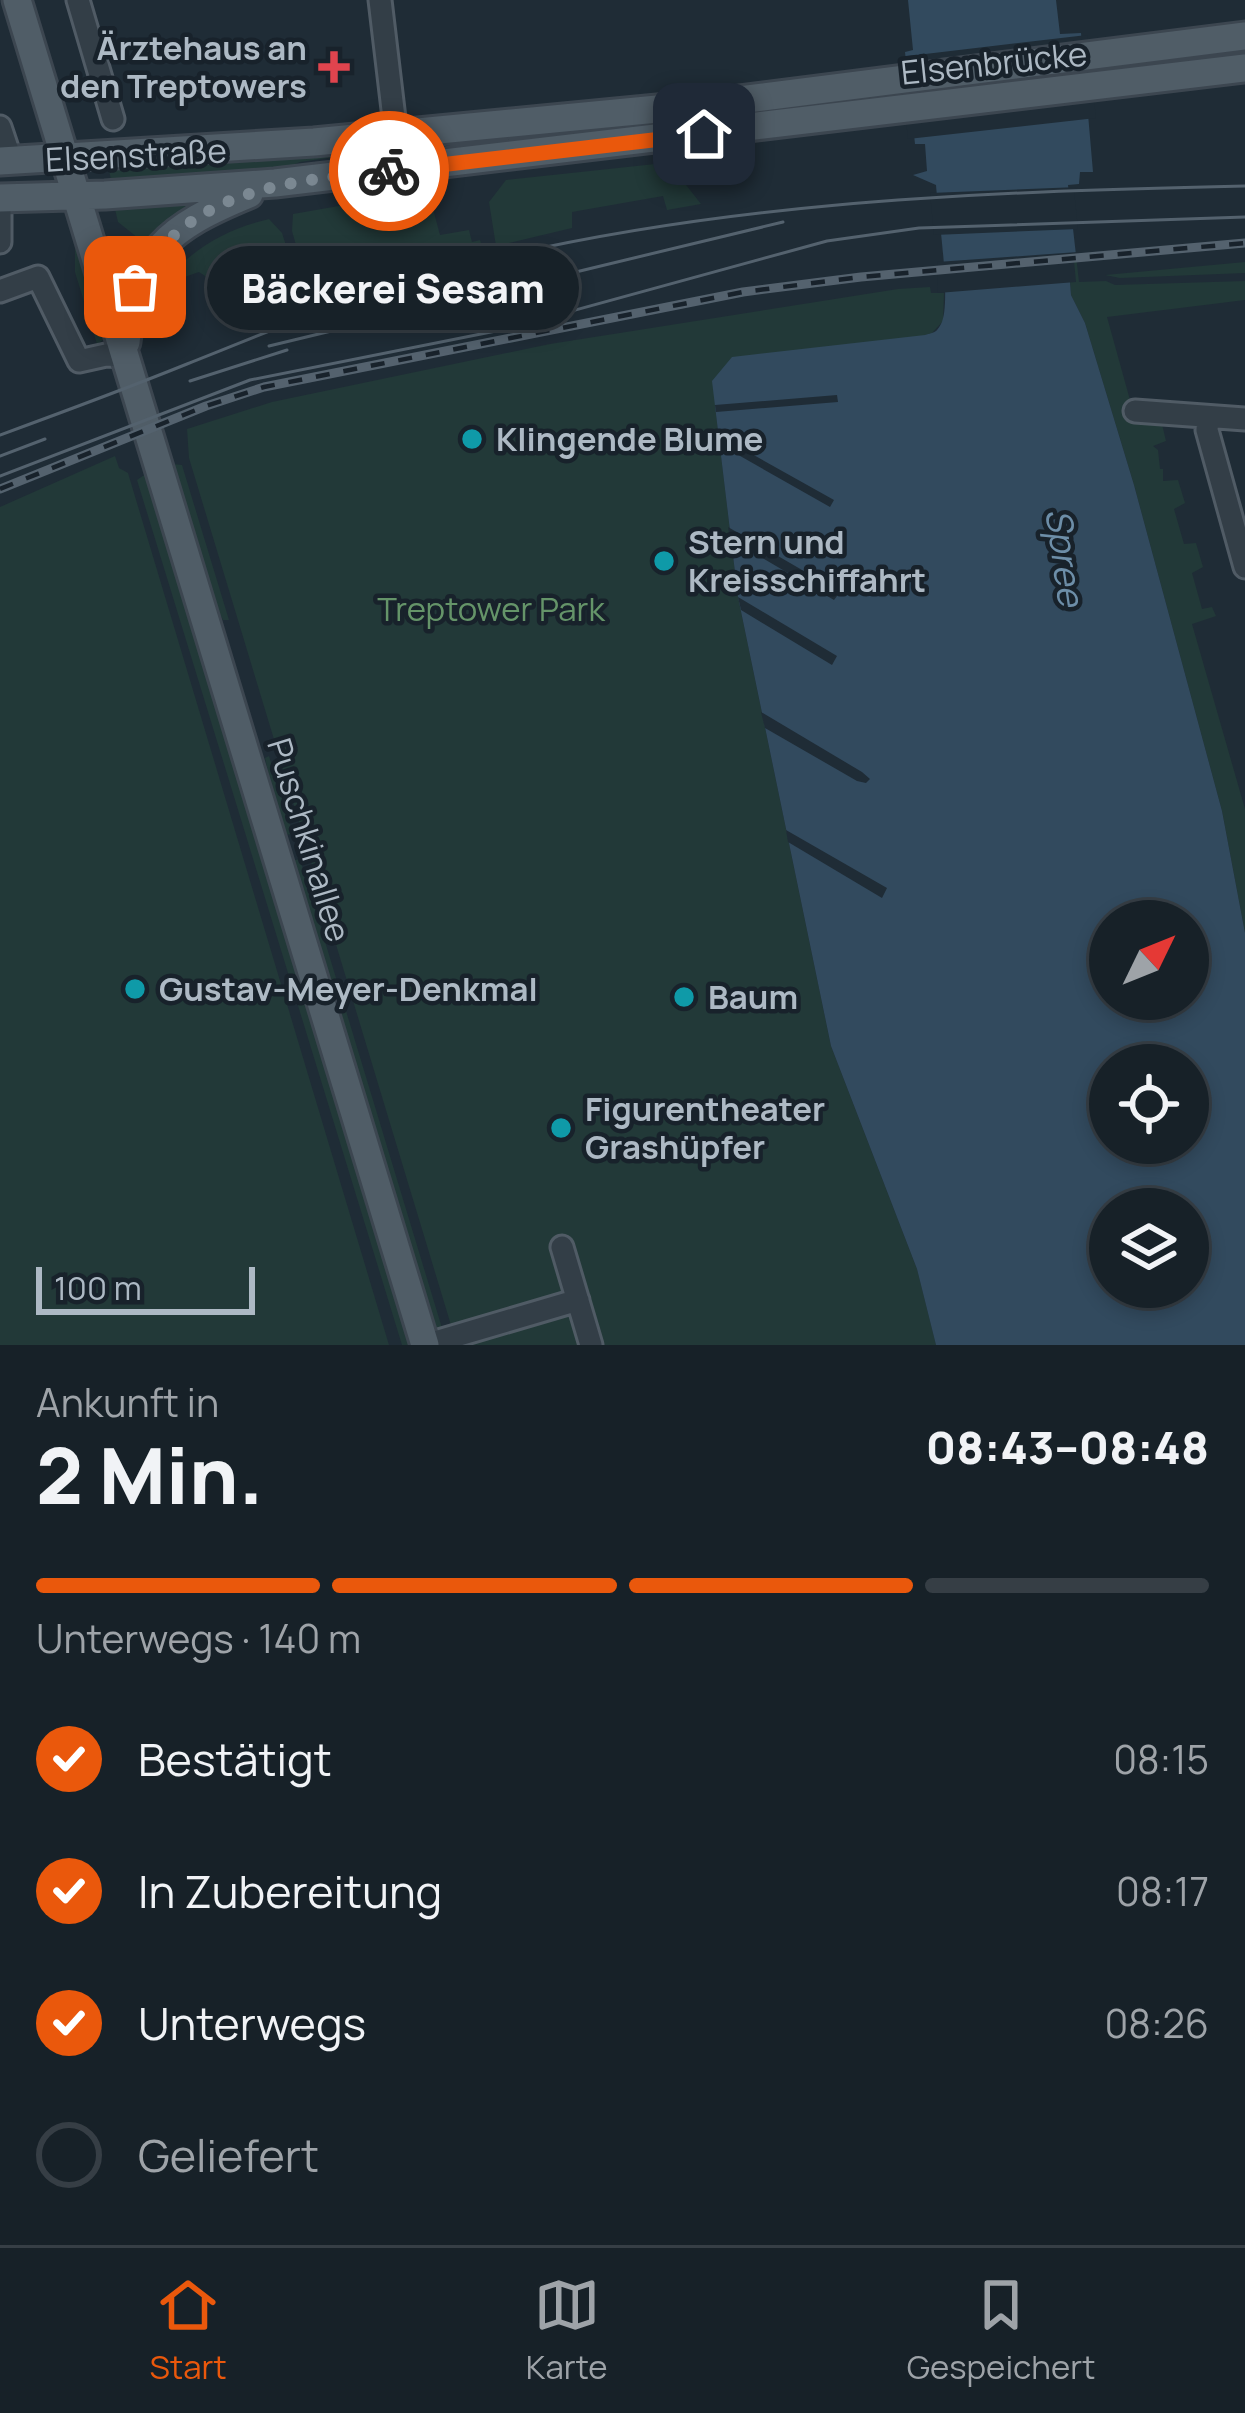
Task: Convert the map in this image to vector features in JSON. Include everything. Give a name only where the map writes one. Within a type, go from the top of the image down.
[{"type":"main road","name":"Puschkinallee","points":[[17,0],[425,1345]]},
{"type":"main road","name":"Elsenbrücke","points":[[396,135],[1245,36]]},
{"type":"main road","points":[[1182,86],[1245,68]]},
{"type":"main road","points":[[1182,86],[1245,82]]},
{"type":"main road","name":"Elsenbrücke","points":[[742,130],[816,127],[1182,86]]},
{"type":"main road","name":"Elsenstraße","points":[[0,204],[275,183],[742,130]]},
{"type":"main road","name":"Elsenstraße","points":[[5,160],[396,135]]},
{"type":"main road","name":"Elsenstraße","points":[[152,256],[190,220],[275,183]]},
{"type":"main road","name":"Puschkinallee","points":[[125,356],[135,287],[152,256]]},
{"type":"street","points":[[78,0],[112,119]]},
{"type":"street","points":[[375,172],[392,152],[396,135],[380,0]]},
{"type":"street","points":[[0,128],[5,160]]},
{"type":"street","points":[[0,204],[0,242]]},
{"type":"street","points":[[0,291],[38,278],[79,362],[125,356]]},
{"type":"street","points":[[1135,411],[1245,418]]},
{"type":"street","points":[[1208,417],[1207,430],[1245,567]]},
{"type":"street","points":[[562,1247],[591,1345]]},
{"type":"street","points":[[425,1345],[578,1300]]},
{"type":"green space","points":[[376,151],[300,162],[280,170],[112,184],[108,166]]},
{"type":"green space","points":[[674,162],[701,204],[667,210],[663,196],[572,212],[572,228],[496,246],[489,202],[506,180]]},
{"type":"green space","points":[[413,193],[433,209],[440,235],[469,230],[472,242],[480,240],[483,250],[427,263],[326,298],[310,248],[298,252],[293,214]]},
{"type":"green space","points":[[200,204],[148,246],[118,222],[115,209]]},
{"type":"green space","points":[[269,219],[282,233],[289,255],[271,267],[216,283],[199,272],[179,279],[176,269],[208,244]]},
{"type":"green space","points":[[75,235],[106,338],[97,344],[75,272]]},
{"type":"green space","points":[[105,240],[138,261],[123,299],[119,299]]},
{"type":"green space","points":[[1068,255],[1076,255],[1079,282],[1245,281],[1245,300],[1107,317],[1135,418],[1161,420],[1166,441],[1153,446],[1158,450],[1163,481],[1178,480],[1185,503],[1174,509],[1184,544],[1196,543],[1203,567],[1192,573],[1202,609],[1212,607],[1216,616],[1192,624],[1245,809],[1245,933],[1222,811],[1134,485],[1085,323],[1071,295]]},
{"type":"green space","points":[[1245,262],[1245,273],[1105,275]]},
{"type":"green space","name":"Treptower Park","points":[[930,287],[931,293],[944,293],[943,321],[932,333],[715,405],[738,597],[831,1046],[917,1269],[936,1345],[457,1345],[189,458],[187,429],[272,402],[550,344]]},
{"type":"green space","points":[[115,456],[119,468],[128,473],[389,1345],[0,1345],[0,507]]},
{"type":"green space","points":[[172,464],[182,465],[229,620],[223,620],[213,600]]},
{"type":"green space","points":[[147,473],[415,1345],[402,1345],[137,480]]},
{"type":"green space","points":[[269,756],[293,834],[282,835],[265,758]]},
{"type":"green space","points":[[300,859],[442,1328],[432,1328],[290,861]]},
{"type":"water","name":"Spree","points":[[908,0],[1056,0],[1060,34],[1081,33],[1093,172],[1080,172],[1079,184],[1068,185],[1076,255],[1068,256],[1071,295],[1085,323],[1134,485],[1222,811],[1245,933],[1245,1345],[936,1345],[917,1269],[831,1046],[738,597],[712,381],[732,357],[925,335],[939,327],[945,278],[936,185],[913,175],[927,171],[925,144],[915,144],[905,52],[913,50]]},
{"type":"pier","points":[[1087,35],[1091,76],[904,99],[900,57]]},
{"type":"pier","points":[[1092,81],[1096,118],[908,139],[904,101]]},
{"type":"pier","points":[[1078,187],[1074,190],[1078,229],[934,235],[930,193]]},
{"type":"pier","points":[[1078,252],[1076,282],[938,293],[937,262]]},
{"type":"pier","points":[[837,395],[838,402],[716,412],[715,405]]},
{"type":"pier","points":[[718,435],[834,500],[830,507],[719,444]]},
{"type":"pier","points":[[728,527],[840,592],[834,600],[730,539]]},
{"type":"pier","points":[[738,597],[837,656],[832,665],[741,610]]},
{"type":"pier","points":[[761,712],[870,779],[857,781],[765,728]]},
{"type":"pier","points":[[786,830],[887,888],[882,898],[788,842]]},
{"type":"tram line","points":[[0,435],[364,295],[526,251],[627,232],[832,206],[1038,192],[1245,186]]},
{"type":"tram line","points":[[0,476],[250,380],[506,329],[827,241],[919,228],[1245,217]]},
{"type":"tram line","points":[[269,346],[783,222]]},
{"type":"tram line","points":[[190,381],[287,350]]},
{"type":"tram line","points":[[0,456],[45,439]]},
{"type":"railway","points":[[0,489],[264,387],[743,292],[1245,243]]},
{"type":"way so far","points":[[135,287],[165,242],[190,220],[212,209],[275,183],[389,171]]},
{"type":"place","name":"Ärztehaus an den Treptowers","points":[[334,67]]},
{"type":"place","name":"Bäckerei Sesam","points":[[135,287]]},
{"type":"place","name":"Klingende Blume","points":[[472,439]]},
{"type":"place","name":"Stern und Kreisschiffahrt","points":[[664,561]]},
{"type":"place","name":"Gustav-Meyer-Denkmal","points":[[135,989]]},
{"type":"place","name":"Baum","points":[[684,997]]},
{"type":"place","name":"Figurentheater Grashüpfer","points":[[561,1128]]},
{"type":"route","points":[[389,171],[704,134]]}]
